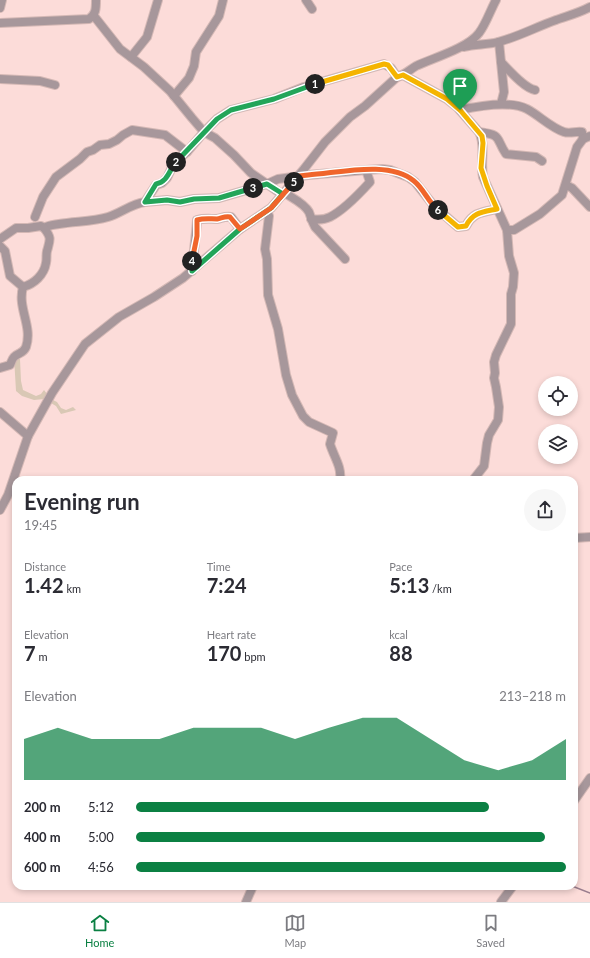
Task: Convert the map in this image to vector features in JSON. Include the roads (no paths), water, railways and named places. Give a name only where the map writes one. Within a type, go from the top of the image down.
[{"type":"street","points":[[0,8],[2,0]]},
{"type":"street","points":[[96,0],[94,16],[120,49],[161,82],[204,132],[215,138],[234,154],[252,173],[305,207],[308,210],[315,227],[345,259]]},
{"type":"street","points":[[131,57],[147,37],[158,0]]},
{"type":"street","points":[[174,96],[189,78],[194,66],[196,52],[219,16],[223,0]]},
{"type":"street","points":[[306,0],[312,9]]},
{"type":"street","points":[[14,476],[28,436],[52,393],[85,344],[119,317],[158,295],[192,271],[240,229],[267,211],[284,194],[325,142],[350,117],[400,76],[414,67],[457,48],[471,40],[478,33],[496,0]]},
{"type":"street","points":[[457,48],[472,45],[486,45],[498,42],[534,30],[556,20],[581,12],[590,7]]},
{"type":"street","points":[[0,23],[82,20],[89,19],[94,16]]},
{"type":"street","points":[[478,33],[482,43],[486,45]]},
{"type":"street","points":[[498,42],[504,92],[501,104]]},
{"type":"street","points":[[501,62],[523,83],[532,90],[535,90]]},
{"type":"street","points":[[145,202],[156,184],[162,183],[166,178],[174,163],[217,119],[231,110],[274,99],[304,88],[384,64],[388,65],[400,76],[447,99],[460,110],[482,136],[483,143],[481,168],[483,176],[507,230],[509,256],[514,273],[511,294],[511,324],[494,362],[494,378],[499,407],[498,420],[487,443],[484,466],[476,476]]},
{"type":"street","points":[[0,79],[40,82],[55,85]]},
{"type":"street","points":[[460,110],[501,104],[526,109],[556,129],[572,133],[578,131],[582,132],[586,137],[577,147],[562,196],[540,214],[514,230],[507,230]]},
{"type":"street","points":[[35,217],[43,197],[56,177],[80,160],[87,152],[100,145],[109,144],[132,130],[165,135],[186,152]]},
{"type":"street","points":[[479,132],[491,133],[498,137],[506,154],[536,157],[542,161]]},
{"type":"street","points":[[311,219],[319,220],[329,217],[339,211],[370,182],[366,170]]},
{"type":"street","points":[[44,228],[48,225],[107,217],[134,204],[145,202],[167,200],[180,202],[194,199],[219,198],[267,184],[278,179],[366,170],[390,170],[408,177],[415,182],[434,206],[458,227],[466,226],[472,216],[497,209]]},
{"type":"street","points":[[566,185],[572,188],[590,207]]},
{"type":"street","points":[[267,211],[269,216],[265,249],[267,259],[268,295],[278,329],[286,375],[292,395],[303,416],[309,422],[333,433],[330,444],[337,460],[341,476]]},
{"type":"street","points":[[192,271],[193,255],[197,236],[197,220],[201,218],[219,219],[226,216],[230,217],[240,229]]},
{"type":"street","points":[[0,239],[16,228],[41,226],[49,234],[50,244],[47,251],[45,269],[41,275],[31,285],[24,288],[22,292],[22,307],[28,327],[26,346],[22,353],[14,357],[10,365],[0,368]]},
{"type":"street","points":[[0,246],[5,251],[10,276],[24,288]]},
{"type":"street","points":[[0,412],[28,436]]},
{"type":"street","points":[[0,510],[12,483]]},
{"type":"street","points":[[578,538],[590,536]]},
{"type":"street","points":[[578,795],[590,778]]},
{"type":"street","points":[[246,902],[251,890]]},
{"type":"street","points":[[501,902],[510,890]]},
{"type":"waterway","points":[[578,888],[590,893]]}]
